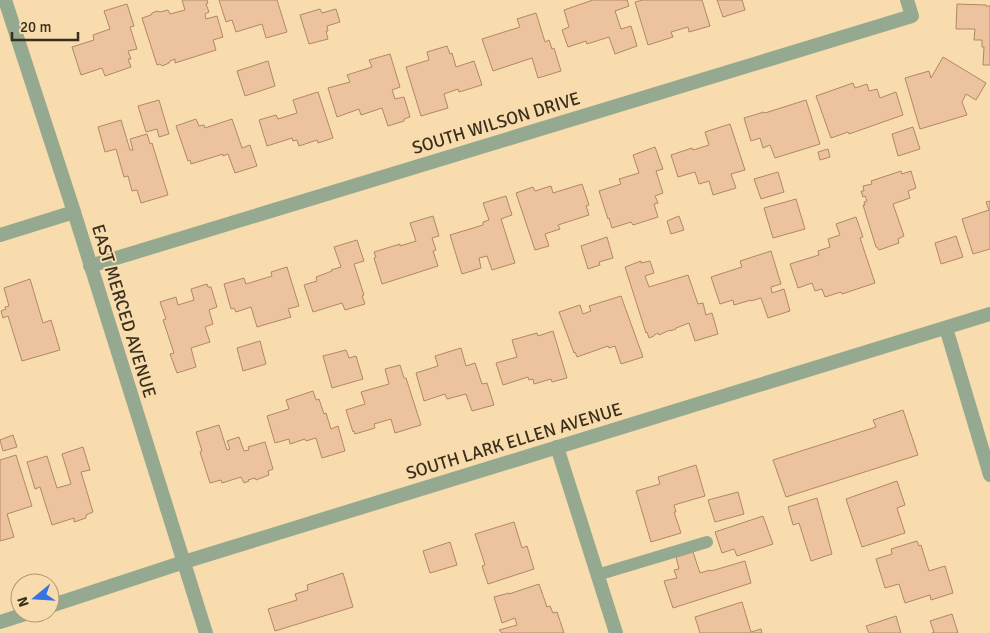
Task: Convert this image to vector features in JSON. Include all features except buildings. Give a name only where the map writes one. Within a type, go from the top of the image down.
[{"type":"street","name":"EAST MERCED AVENUE","points":[[5,0],[74,212],[206,633]]},
{"type":"street","name":"SOUTH WILSON DRIVE","points":[[90,266],[912,16],[907,0]]},
{"type":"street","points":[[0,235],[74,212]]},
{"type":"street","name":"SOUTH LARK ELLEN AVENUE","points":[[60,603],[184,562],[990,314]]},
{"type":"street","points":[[946,328],[990,475]]},
{"type":"street","points":[[557,447],[616,633]]},
{"type":"lane","points":[[597,575],[707,542]]}]
